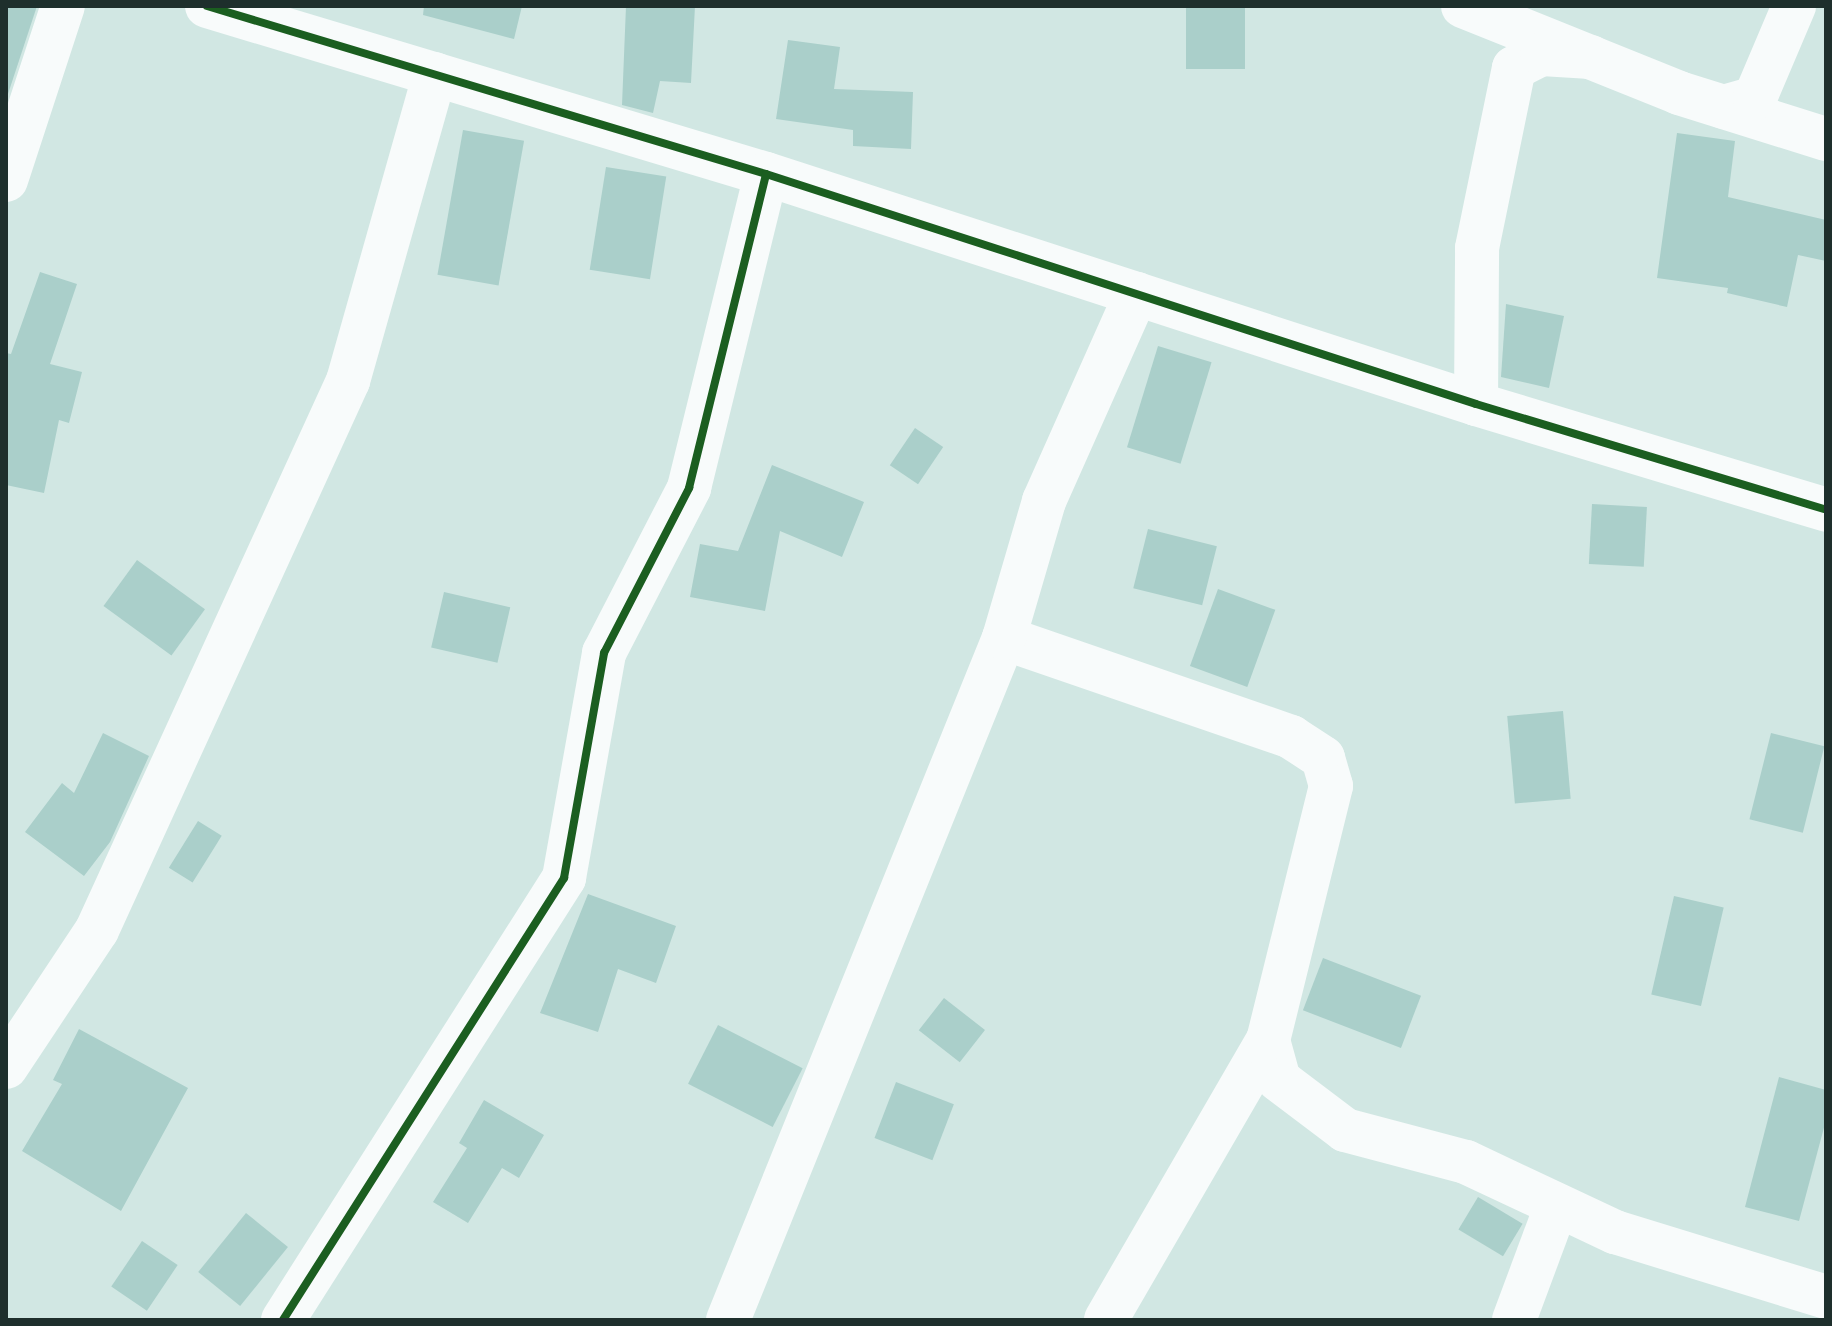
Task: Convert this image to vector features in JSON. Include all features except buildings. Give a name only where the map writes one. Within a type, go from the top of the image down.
[{"type":"street","points":[[6,180],[63,6]]},
{"type":"street","points":[[207,6],[766,174],[1476,404],[1826,510]]},
{"type":"street","points":[[1724,107],[1755,98],[1794,6]]},
{"type":"street","points":[[1478,12],[1724,107],[1826,139]]},
{"type":"street","points":[[1476,404],[1477,248],[1514,68],[1478,12]]},
{"type":"street","points":[[1514,68],[1542,54],[1591,57]]},
{"type":"street","points":[[6,1067],[97,930],[348,381],[435,74]]},
{"type":"street","points":[[283,1320],[564,878],[604,653],[689,488],[766,174]]},
{"type":"street","points":[[728,1320],[1004,638],[1044,501],[1136,294]]},
{"type":"street","points":[[1004,638],[1291,737],[1323,758],[1331,786],[1268,1040],[1106,1320]]},
{"type":"street","points":[[1268,1040],[1279,1080],[1316,1114],[1345,1130],[1466,1162],[1556,1207],[1615,1232],[1826,1297]]},
{"type":"street","points":[[1514,1320],[1556,1207]]},
{"type":"cycle path","points":[[207,6],[766,174],[1476,404],[1826,510]]},
{"type":"cycle path","points":[[283,1320],[564,878],[604,653],[689,488],[766,174]]}]
